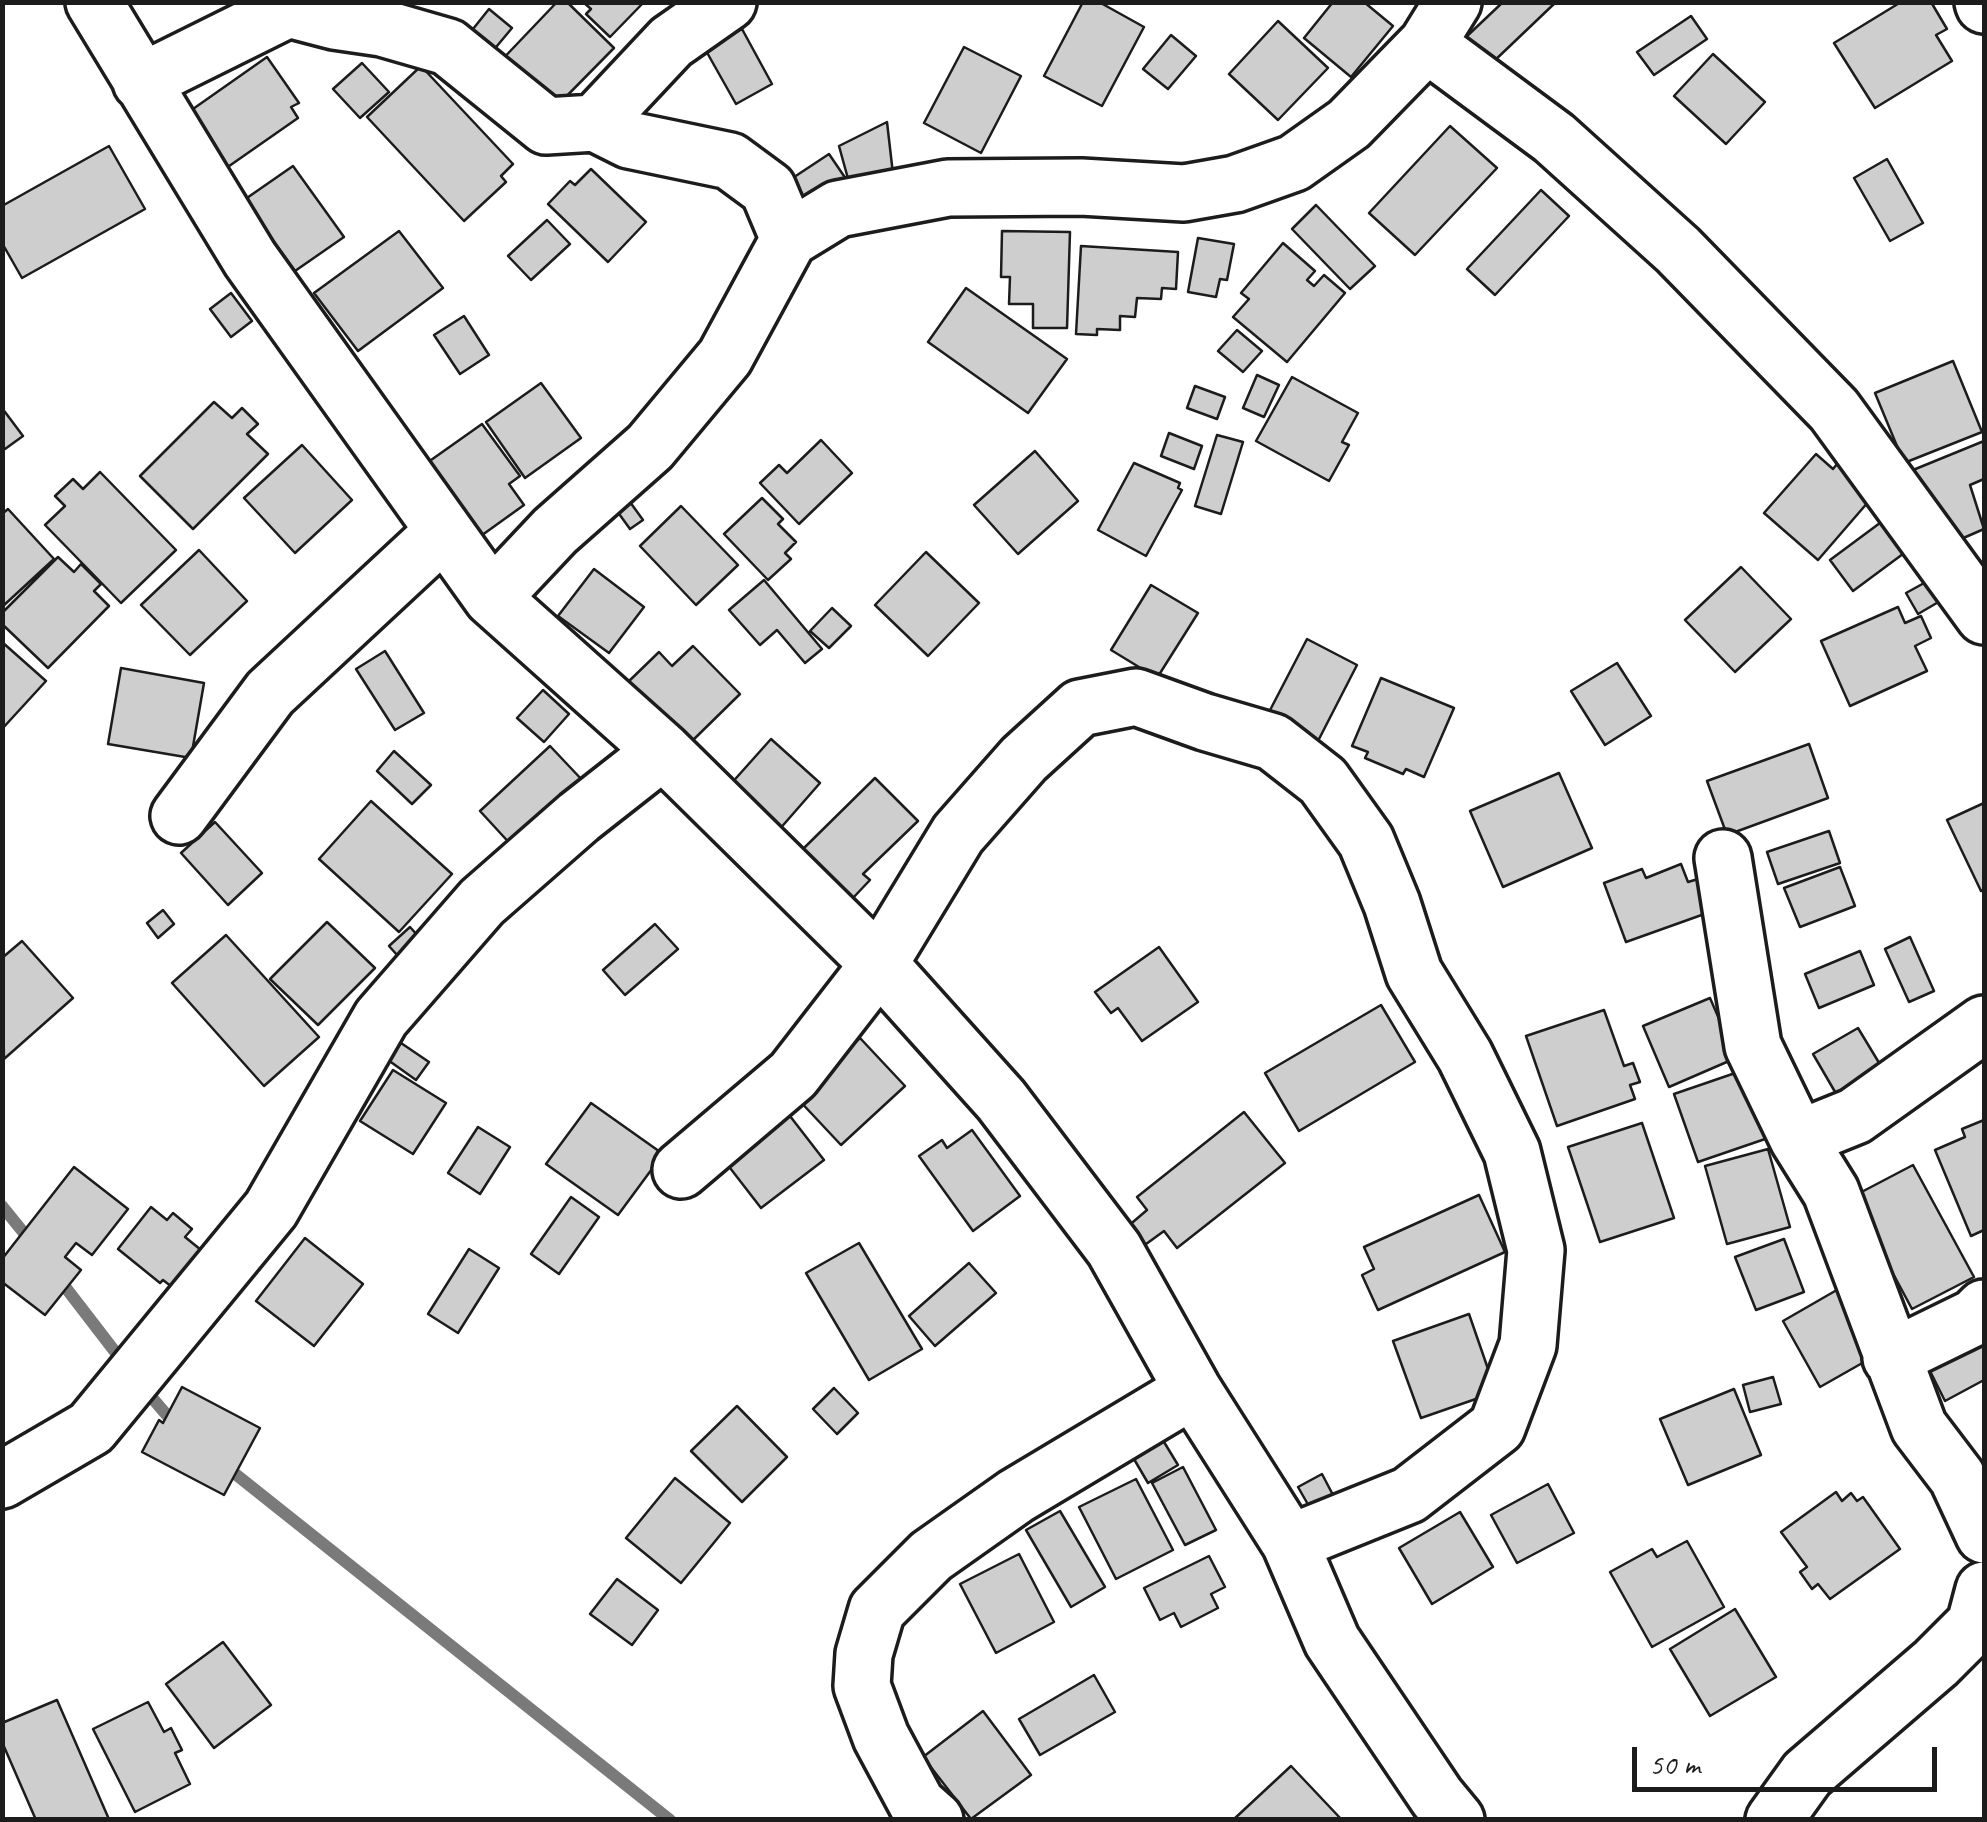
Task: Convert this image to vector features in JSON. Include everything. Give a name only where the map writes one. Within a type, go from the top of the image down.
[{"type":"street","points":[[94,2],[250,258],[492,598],[663,751],[880,964],[1000,1100],[1114,1250],[1193,1390],[1290,1543],[1332,1641],[1456,1820]]},
{"type":"street","points":[[595,123],[671,42],[728,2]]},
{"type":"street","points":[[141,82],[286,6],[334,21],[382,28],[448,47],[546,126],[595,123],[630,140],[730,161],[768,190],[789,239]]},
{"type":"street","points":[[492,598],[555,531],[650,447],[726,357],[789,239],[838,209],[948,188],[1081,187],[1184,193],[1235,184],[1294,164],[1349,124],[1440,23],[1554,138],[1678,250],[1834,410],[1984,616]]},
{"type":"street","points":[[178,816],[270,692],[442,532]]},
{"type":"street","points":[[681,1170],[793,1076],[880,964],[958,834],[1024,759],[1080,708],[1136,696],[1273,742],[1323,782],[1366,841],[1392,904],[1414,974],[1465,1056],[1512,1152],[1536,1250],[1528,1345],[1497,1427],[1409,1494],[1290,1543]]},
{"type":"street","points":[[2,1480],[91,1428],[271,1209],[381,1018],[482,902],[579,817],[663,751]]},
{"type":"street","points":[[1723,858],[1754,1046],[1798,1140],[1831,1192],[1918,1428],[1958,1477],[1984,1535]]},
{"type":"street","points":[[1798,1140],[1855,1116],[1984,1024]]},
{"type":"street","points":[[1890,1358],[1976,1318],[1984,1308]]},
{"type":"street","points":[[935,1820],[918,1804],[881,1737],[862,1686],[864,1654],[876,1610],[931,1556],[1016,1496],[1193,1390]]},
{"type":"street","points":[[1774,1820],[1807,1774],[1936,1663],[1974,1624],[1984,1590]]},
{"type":"building","points":[[557,2],[567,2],[614,48],[548,115],[496,66]]},
{"type":"building","points":[[583,2],[644,2],[610,37],[586,14],[591,9]]},
{"type":"building","points":[[1083,2],[1099,2],[1144,27],[1102,106],[1044,76]]},
{"type":"building","points":[[1333,2],[1364,2],[1393,26],[1351,77],[1304,38]]},
{"type":"building","points":[[1503,2],[1556,2],[1491,64],[1465,38]]},
{"type":"building","points":[[1901,2],[1931,2],[1947,29],[1936,35],[1952,61],[1875,108],[1834,43]]},
{"type":"building","points":[[489,9],[512,28],[492,52],[469,34]]},
{"type":"building","points":[[1691,16],[1707,39],[1654,75],[1637,52]]},
{"type":"building","points":[[1278,21],[1328,68],[1278,120],[1229,74]]},
{"type":"building","points":[[742,29],[772,84],[736,104],[705,49]]},
{"type":"building","points":[[1171,35],[1196,56],[1168,89],[1143,69]]},
{"type":"building","points":[[964,47],[1021,76],[981,153],[924,123]]},
{"type":"building","points":[[1713,54],[1765,102],[1726,144],[1674,96]]},
{"type":"building","points":[[267,57],[299,103],[291,107],[298,118],[222,171],[183,116]]},
{"type":"building","points":[[362,63],[389,92],[360,118],[333,89]]},
{"type":"building","points":[[421,66],[513,164],[501,176],[506,182],[464,221],[367,117]]},
{"type":"building","points":[[887,122],[893,174],[850,186],[839,146]]},
{"type":"building","points":[[1450,126],[1497,168],[1415,255],[1369,213]]},
{"type":"building","points":[[109,146],[145,209],[22,278],[2,243],[2,206]]},
{"type":"building","points":[[829,154],[846,179],[792,214],[776,189]]},
{"type":"building","points":[[1887,159],[1923,223],[1890,241],[1854,178]]},
{"type":"building","points":[[293,166],[344,237],[295,271],[244,200]]},
{"type":"building","points":[[591,169],[646,222],[608,262],[548,204],[570,181],[575,185]]},
{"type":"building","points":[[1541,190],[1569,216],[1495,295],[1467,269]]},
{"type":"building","points":[[1316,205],[1375,266],[1350,289],[1292,229]]},
{"type":"building","points":[[547,220],[570,244],[531,280],[508,256]]},
{"type":"building","points":[[399,231],[443,288],[358,351],[314,293]]},
{"type":"building","points":[[1002,231],[1070,232],[1067,328],[1033,328],[1033,304],[1009,304],[1010,277],[1001,277]]},
{"type":"building","points":[[1198,238],[1234,244],[1227,280],[1220,279],[1216,297],[1188,292]]},
{"type":"building","points":[[1283,243],[1315,271],[1307,280],[1314,286],[1324,275],[1345,293],[1287,362],[1233,317],[1249,299],[1241,293]]},
{"type":"building","points":[[1081,246],[1178,252],[1176,289],[1162,288],[1161,299],[1137,298],[1135,317],[1120,316],[1120,330],[1097,329],[1097,335],[1076,334]]},
{"type":"building","points":[[966,288],[1067,359],[1028,413],[928,342]]},
{"type":"building","points":[[231,293],[252,321],[231,337],[210,309]]},
{"type":"building","points":[[464,316],[489,355],[460,374],[434,335]]},
{"type":"building","points":[[1237,330],[1262,351],[1243,372],[1218,351]]},
{"type":"building","points":[[1953,361],[1982,432],[1904,463],[1875,393]]},
{"type":"building","points":[[1257,375],[1279,385],[1264,417],[1243,408]]},
{"type":"building","points":[[1292,377],[1358,413],[1342,442],[1349,445],[1329,481],[1256,441]]},
{"type":"building","points":[[541,383],[581,438],[525,478],[486,422]]},
{"type":"building","points":[[1195,386],[1225,397],[1217,419],[1187,408]]},
{"type":"building","points":[[214,402],[232,418],[242,408],[258,424],[247,434],[268,454],[193,529],[140,476]]},
{"type":"building","points":[[2,408],[23,436],[5,449],[2,446]]},
{"type":"building","points":[[482,424],[520,476],[509,484],[524,505],[478,538],[424,465]]},
{"type":"building","points":[[1169,433],[1202,446],[1194,469],[1161,456]]},
{"type":"building","points":[[1217,435],[1243,442],[1221,514],[1195,506]]},
{"type":"building","points":[[821,440],[852,473],[799,524],[760,483],[779,465],[787,473]]},
{"type":"building","points":[[1984,441],[1984,479],[1970,485],[1984,529],[1945,546],[1913,470]]},
{"type":"building","points":[[302,445],[352,500],[295,553],[244,498]]},
{"type":"building","points":[[1035,451],[1078,501],[1018,554],[974,505]]},
{"type":"building","points":[[1816,454],[1833,469],[1837,464],[1858,483],[1854,487],[1869,501],[1818,560],[1764,513]]},
{"type":"building","points":[[1134,463],[1180,483],[1178,488],[1182,490],[1146,556],[1098,530]]},
{"type":"building","points":[[100,472],[176,550],[121,603],[45,525],[65,506],[55,496],[73,479],[83,489]]},
{"type":"building","points":[[762,498],[783,519],[778,524],[796,542],[785,553],[791,559],[768,580],[724,534]]},
{"type":"building","points":[[630,502],[643,520],[630,529],[617,511]]},
{"type":"building","points":[[681,506],[738,565],[696,605],[640,546]]},
{"type":"building","points":[[8,509],[54,559],[2,607],[2,514]]},
{"type":"building","points":[[1888,517],[1911,548],[1853,591],[1830,560]]},
{"type":"building","points":[[199,550],[247,601],[190,655],[141,605]]},
{"type":"building","points":[[926,552],[979,603],[928,656],[875,605]]},
{"type":"building","points":[[58,557],[74,572],[81,564],[101,584],[94,591],[109,606],[48,668],[2,624],[2,613]]},
{"type":"building","points":[[1741,567],[1791,619],[1735,672],[1685,620]]},
{"type":"building","points":[[594,569],[644,607],[609,653],[558,616]]},
{"type":"building","points":[[1935,577],[1947,597],[1918,614],[1906,593]]},
{"type":"building","points":[[764,580],[822,649],[805,663],[777,630],[760,645],[729,610]]},
{"type":"building","points":[[1151,585],[1198,613],[1157,678],[1111,650]]},
{"type":"building","points":[[1898,607],[1905,623],[1921,616],[1931,638],[1915,646],[1927,671],[1850,706],[1821,641]]},
{"type":"building","points":[[832,608],[851,626],[829,648],[810,631]]},
{"type":"building","points":[[1307,639],[1357,665],[1318,741],[1268,714]]},
{"type":"building","points":[[2,642],[46,681],[2,729]]},
{"type":"building","points":[[693,646],[740,694],[688,745],[626,684],[659,652],[672,666]]},
{"type":"building","points":[[385,651],[424,713],[395,730],[356,669]]},
{"type":"building","points":[[1617,663],[1651,716],[1605,745],[1571,691]]},
{"type":"building","points":[[121,668],[204,683],[191,758],[108,744]]},
{"type":"building","points":[[1381,678],[1454,708],[1424,777],[1406,769],[1403,774],[1365,758],[1368,752],[1352,746]]},
{"type":"building","points":[[543,690],[569,714],[544,742],[517,718]]},
{"type":"building","points":[[771,739],[820,783],[778,831],[729,786]]},
{"type":"building","points":[[1809,744],[1828,798],[1727,835],[1707,781]]},
{"type":"building","points":[[550,746],[584,782],[514,848],[480,811]]},
{"type":"building","points":[[394,751],[431,785],[412,804],[377,771]]},
{"type":"building","points":[[1559,773],[1592,848],[1503,887],[1470,811]]},
{"type":"building","points":[[875,778],[918,821],[863,874],[870,880],[852,899],[803,849]]},
{"type":"building","points":[[371,801],[452,874],[399,932],[319,859]]},
{"type":"building","points":[[1984,803],[1984,889],[1981,891],[1947,820]]},
{"type":"building","points":[[215,822],[262,873],[228,905],[181,853]]},
{"type":"building","points":[[1829,831],[1840,863],[1778,884],[1767,852]]},
{"type":"building","points":[[1681,864],[1688,882],[1698,879],[1710,912],[1626,942],[1604,883],[1642,869],[1646,878]]},
{"type":"building","points":[[1840,867],[1855,906],[1800,927],[1784,888]]},
{"type":"building","points":[[163,910],[174,924],[158,938],[147,923]]},
{"type":"building","points":[[327,922],[375,968],[318,1025],[270,979]]},
{"type":"building","points":[[655,924],[678,949],[625,995],[603,970]]},
{"type":"building","points":[[410,927],[427,946],[406,965],[389,946]]},
{"type":"building","points":[[226,935],[319,1037],[264,1086],[172,983]]},
{"type":"building","points":[[1910,937],[1934,991],[1909,1002],[1885,949]]},
{"type":"building","points":[[22,941],[73,998],[4,1059],[2,958]]},
{"type":"building","points":[[1159,947],[1198,1002],[1142,1041],[1118,1008],[1111,1013],[1095,992]]},
{"type":"building","points":[[1860,951],[1874,985],[1819,1008],[1805,974]]},
{"type":"building","points":[[1710,998],[1736,1058],[1669,1087],[1643,1026]]},
{"type":"building","points":[[1381,1005],[1415,1062],[1299,1131],[1265,1073]]},
{"type":"building","points":[[1604,1010],[1624,1066],[1633,1063],[1640,1082],[1630,1085],[1635,1099],[1557,1126],[1526,1036]]},
{"type":"building","points":[[1858,1028],[1884,1071],[1838,1097],[1813,1054]]},
{"type":"building","points":[[860,1038],[905,1086],[841,1145],[796,1097]]},
{"type":"building","points":[[401,1043],[429,1062],[416,1080],[388,1060]]},
{"type":"building","points":[[393,1070],[446,1103],[413,1154],[360,1121]]},
{"type":"building","points":[[1744,1070],[1768,1138],[1698,1162],[1674,1094]]},
{"type":"building","points":[[591,1103],[663,1154],[618,1215],[546,1164]]},
{"type":"building","points":[[783,1107],[824,1160],[761,1208],[720,1155]]},
{"type":"building","points":[[1244,1112],[1285,1163],[1177,1248],[1164,1231],[1142,1247],[1126,1228],[1147,1210],[1137,1197]]},
{"type":"building","points":[[1984,1120],[1984,1230],[1971,1236],[1935,1150],[1965,1137],[1962,1129]]},
{"type":"building","points":[[1642,1123],[1674,1218],[1600,1242],[1568,1147]]},
{"type":"building","points":[[478,1127],[510,1147],[480,1194],[448,1173]]},
{"type":"building","points":[[972,1130],[1020,1196],[973,1231],[919,1156],[942,1140],[947,1148]]},
{"type":"building","points":[[1768,1149],[1790,1227],[1727,1244],[1705,1166]]},
{"type":"building","points":[[1913,1165],[1974,1277],[1912,1309],[1852,1197]]},
{"type":"building","points":[[74,1167],[128,1209],[92,1255],[76,1243],[65,1257],[81,1270],[45,1315],[2,1282],[2,1259]]},
{"type":"building","points":[[1479,1195],[1505,1252],[1378,1310],[1362,1275],[1374,1269],[1364,1247]]},
{"type":"building","points":[[571,1197],[599,1217],[559,1274],[531,1254]]},
{"type":"building","points":[[151,1207],[167,1220],[173,1213],[192,1229],[185,1237],[206,1254],[176,1290],[163,1280],[160,1283],[118,1249]]},
{"type":"building","points":[[305,1238],[363,1284],[314,1346],[256,1301]]},
{"type":"building","points":[[1784,1239],[1804,1292],[1756,1310],[1735,1257]]},
{"type":"building","points":[[859,1243],[922,1349],[869,1380],[806,1273]]},
{"type":"building","points":[[469,1249],[499,1268],[458,1333],[428,1314]]},
{"type":"building","points":[[969,1263],[996,1293],[935,1346],[909,1316]]},
{"type":"building","points":[[1842,1287],[1880,1353],[1820,1387],[1783,1321]]},
{"type":"building","points":[[1469,1314],[1496,1392],[1421,1418],[1393,1341]]},
{"type":"building","points":[[1984,1336],[1984,1380],[1945,1401],[1927,1365]]},
{"type":"building","points":[[1773,1377],[1781,1404],[1750,1412],[1743,1385]]},
{"type":"building","points":[[182,1387],[260,1428],[224,1495],[142,1452]]},
{"type":"building","points":[[834,1388],[858,1413],[837,1434],[813,1409]]},
{"type":"building","points":[[1734,1389],[1761,1455],[1688,1485],[1660,1419]]},
{"type":"building","points":[[737,1406],[787,1457],[742,1502],[691,1451]]},
{"type":"building","points":[[1161,1437],[1178,1465],[1148,1483],[1131,1454]]},
{"type":"building","points":[[1183,1467],[1216,1530],[1185,1545],[1152,1483]]},
{"type":"building","points":[[1322,1474],[1333,1495],[1310,1508],[1298,1487]]},
{"type":"building","points":[[675,1478],[730,1523],[681,1583],[626,1538]]},
{"type":"building","points":[[1136,1479],[1173,1550],[1116,1579],[1079,1507]]},
{"type":"building","points":[[1548,1484],[1574,1533],[1517,1563],[1491,1515]]},
{"type":"building","points":[[1836,1492],[1842,1501],[1851,1493],[1857,1501],[1863,1497],[1900,1549],[1830,1599],[1818,1584],[1812,1589],[1800,1572],[1807,1567],[1781,1532]]},
{"type":"building","points":[[1060,1511],[1105,1587],[1071,1607],[1026,1530]]},
{"type":"building","points":[[1460,1512],[1493,1567],[1432,1604],[1399,1548]]},
{"type":"building","points":[[1687,1541],[1724,1607],[1652,1647],[1610,1572],[1652,1549],[1657,1557]]},
{"type":"building","points":[[1019,1554],[1054,1622],[996,1653],[960,1584]]},
{"type":"building","points":[[1209,1556],[1225,1587],[1211,1594],[1218,1608],[1181,1627],[1174,1613],[1160,1620],[1144,1588]]},
{"type":"building","points":[[617,1579],[658,1610],[632,1645],[590,1614]]},
{"type":"building","points":[[1735,1609],[1776,1677],[1710,1716],[1670,1649]]},
{"type":"building","points":[[223,1642],[271,1705],[214,1748],[166,1684]]},
{"type":"building","points":[[1094,1675],[1115,1712],[1040,1755],[1019,1719]]},
{"type":"building","points":[[57,1700],[108,1817],[102,1820],[36,1820],[2,1742],[2,1723]]},
{"type":"building","points":[[148,1702],[164,1732],[171,1728],[182,1750],[175,1753],[190,1784],[135,1812],[93,1729]]},
{"type":"building","points":[[983,1711],[1031,1775],[971,1819],[923,1757]]},
{"type":"building","points":[[1291,1766],[1342,1820],[1233,1820]]},
{"type":"waterway","points":[[2,1206],[32,1243]]},
{"type":"waterway","points":[[56,1275],[126,1366]]},
{"type":"waterway","points":[[142,1386],[177,1427]]},
{"type":"waterway","points":[[224,1465],[670,1820]]}]
